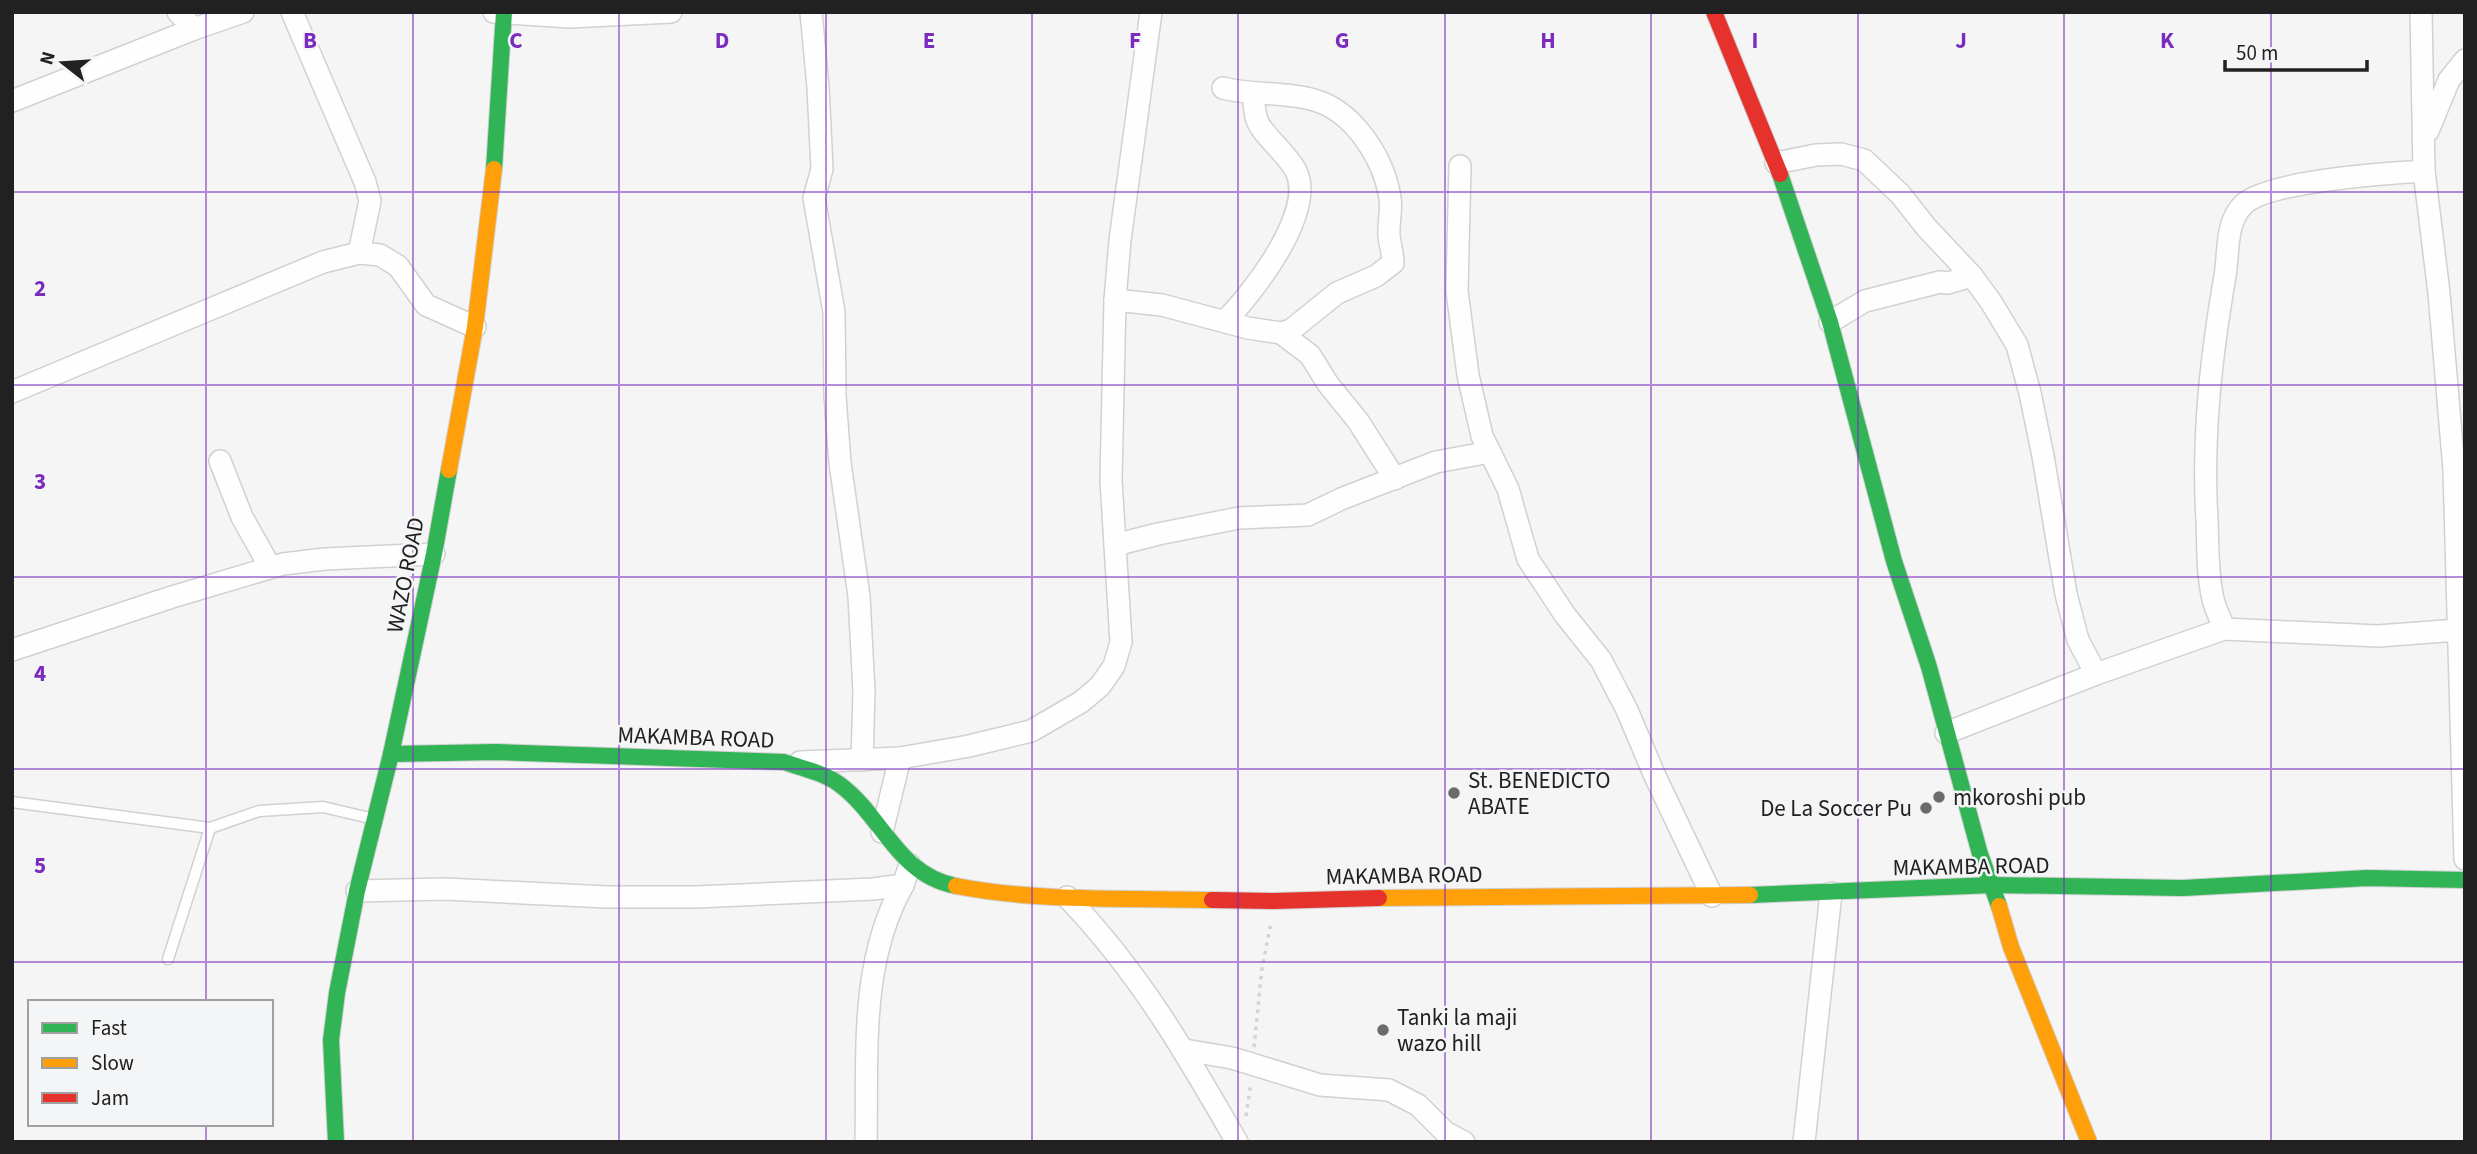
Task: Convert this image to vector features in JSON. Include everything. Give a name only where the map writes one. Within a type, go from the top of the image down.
[{"type":"street","points":[[178,12],[194,29]]},
{"type":"street","points":[[12,101],[243,12]]},
{"type":"street","points":[[292,12],[365,182],[370,201],[359,253]]},
{"type":"street","points":[[494,12],[570,17],[671,12]]},
{"type":"street","name":"WAZO ROAD","points":[[336,1142],[331,1040],[337,993],[357,891],[391,754],[434,554],[475,327],[495,161],[504,12]]},
{"type":"street","points":[[811,12],[822,169],[814,198],[834,312],[835,396],[840,463],[859,596],[864,692],[862,760]]},
{"type":"street","points":[[784,762],[900,758],[969,746],[1031,731],[1081,702],[1100,686],[1114,666],[1121,642],[1111,431],[1115,300],[1120,240],[1151,12]]},
{"type":"street","points":[[1714,12],[1776,163],[1830,322],[1894,561],[1929,667],[1980,854],[1993,885],[2011,947],[2089,1142]]},
{"type":"street","points":[[2421,12],[2424,171],[2439,293],[2455,470],[2465,859]]},
{"type":"street","points":[[2424,143],[2449,80],[2465,60]]},
{"type":"street","points":[[1115,300],[1162,305],[1248,328],[1281,332],[1291,330],[1337,293],[1376,276],[1393,263],[1389,227],[1390,199],[1382,167],[1371,148],[1346,119],[1331,106],[1314,100],[1223,88]]},
{"type":"street","points":[[1225,321],[1242,304],[1286,239],[1300,194],[1298,175],[1287,155],[1262,131],[1257,120],[1253,93]]},
{"type":"street","points":[[1776,163],[1816,155],[1841,154],[1864,160],[1900,194],[1926,227],[1972,276],[1991,302],[2017,345],[2040,443],[2066,594],[2078,640],[2096,674]]},
{"type":"street","points":[[1460,166],[1457,291],[1468,375],[1482,436],[1508,489],[1528,559],[1565,615],[1601,660],[1628,710],[1654,774],[1712,896]]},
{"type":"street","points":[[2224,629],[2213,600],[2208,550],[2205,442],[2214,340],[2231,226],[2244,204],[2302,184],[2371,173],[2424,171]]},
{"type":"street","points":[[12,392],[323,262],[359,253],[380,255],[391,260],[426,305],[475,327]]},
{"type":"street","points":[[1830,322],[1865,301],[1940,282],[1948,284],[1972,276]]},
{"type":"street","points":[[1281,332],[1310,355],[1328,384],[1358,421],[1395,479]]},
{"type":"street","points":[[1115,545],[1239,519],[1308,515],[1341,499],[1436,462],[1490,452]]},
{"type":"street","points":[[220,461],[242,517],[270,567]]},
{"type":"street","points":[[12,650],[270,567],[325,559],[434,554]]},
{"type":"street","points":[[1946,733],[2096,674],[2224,629],[2378,636],[2458,630]]},
{"type":"street","name":"MAKAMBA ROAD","points":[[391,754],[496,752],[784,762],[839,784],[858,802],[882,832],[906,875],[928,876],[982,891],[1067,897],[1274,901],[1456,896],[1712,896],[1831,894],[1993,885],[2183,888],[2367,878],[2465,880]]},
{"type":"street","points":[[882,832],[900,758]]},
{"type":"street","points":[[357,891],[445,888],[606,897],[696,897],[873,889],[906,875]]},
{"type":"street","points":[[866,1142],[872,970],[882,930],[906,875]]},
{"type":"street","points":[[1804,1142],[1812,1047],[1831,894]]},
{"type":"street","points":[[1067,897],[1101,932],[1185,1050],[1237,1142]]},
{"type":"street","points":[[1185,1050],[1253,1065],[1320,1085],[1390,1090],[1418,1105],[1445,1132],[1464,1142]]},
{"type":"lane","points":[[12,802],[210,828],[259,811],[323,807],[374,819]]},
{"type":"lane","points":[[168,959],[210,828]]},
{"type":"path","points":[[1245,1118],[1249,1106],[1257,1006],[1274,901]]},
{"type":"traffic: fast","points":[[494,169],[504,12]]},
{"type":"traffic: fast","points":[[1780,174],[1830,322],[1894,561],[1929,667],[1980,854],[1999,906]]},
{"type":"traffic: fast","points":[[336,1142],[331,1040],[337,993],[357,891],[391,754],[434,554],[449,470]]},
{"type":"traffic: fast","points":[[391,754],[496,752],[784,762],[820,774],[839,784],[868,812],[892,843],[919,870],[936,880],[956,886]]},
{"type":"traffic: fast","points":[[1750,895],[1993,885],[2183,888],[2367,878],[2465,880]]},
{"type":"traffic: slow","points":[[449,470],[475,327],[494,169]]},
{"type":"traffic: slow","points":[[956,886],[1051,897],[1212,900]]},
{"type":"traffic: slow","points":[[1379,898],[1750,895]]},
{"type":"traffic: slow","points":[[1999,906],[2011,947],[2089,1142]]},
{"type":"traffic: jam","points":[[1714,12],[1780,174]]},
{"type":"traffic: jam","points":[[1212,900],[1379,898]]},
{"type":"place","name":"St. BENEDICTO ABATE","points":[[1454,793]]},
{"type":"place","name":"mkoroshi pub","points":[[1939,797]]},
{"type":"place","name":"De La Soccer Pu","points":[[1926,808]]},
{"type":"place","name":"Tanki la maji wazo hill","points":[[1383,1030]]}]
